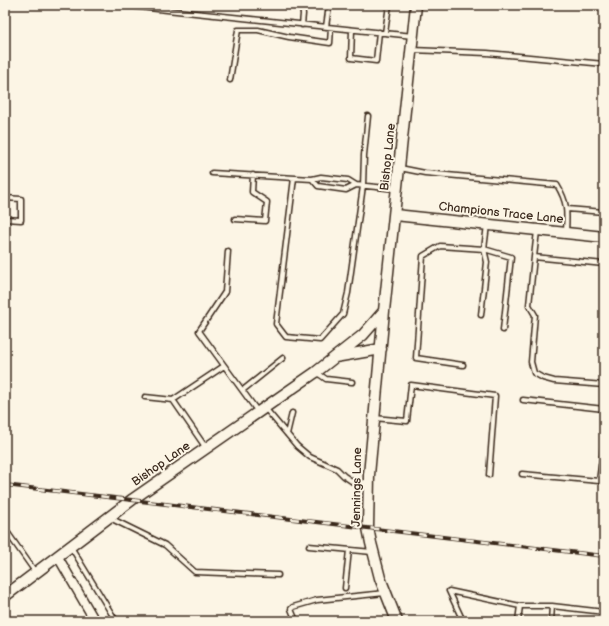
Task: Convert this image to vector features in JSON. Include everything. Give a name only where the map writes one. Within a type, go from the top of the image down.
[{"type":"street","name":"Bishop Lane","points":[[381,349],[416,5]]},
{"type":"street","name":"Champions Trace Lane","points":[[395,215],[604,237]]},
{"type":"street","name":"Bishop Lane","points":[[5,596],[110,517],[316,372],[362,335],[384,311]]},
{"type":"street","points":[[334,357],[381,349]]},
{"type":"street","name":"Jennings Lane","points":[[381,349],[369,483],[368,528],[385,593],[397,621]]},
{"type":"street","points":[[58,557],[95,621]]},
{"type":"lane","points":[[120,5],[413,36]]},
{"type":"lane","points":[[301,5],[303,14],[302,25]]},
{"type":"lane","points":[[326,27],[329,5]]},
{"type":"lane","points":[[385,33],[389,5]]},
{"type":"lane","points":[[230,80],[238,30],[258,30],[289,37],[330,43],[331,28]]},
{"type":"lane","points":[[352,30],[351,58],[376,61],[379,32]]},
{"type":"lane","points":[[412,50],[487,53],[604,64]]},
{"type":"lane","points":[[294,178],[276,324],[286,337],[320,340],[343,314],[348,293],[363,186],[364,155],[368,116]]},
{"type":"lane","points":[[400,168],[425,173],[557,185],[568,209],[566,233]]},
{"type":"lane","points":[[212,173],[312,179],[321,177],[348,180],[356,185],[398,189]]},
{"type":"lane","points":[[235,219],[265,221],[267,202],[252,192],[253,175]]},
{"type":"lane","points":[[312,179],[318,186],[346,190],[356,185]]},
{"type":"lane","points":[[5,198],[21,199],[21,220],[5,219]]},
{"type":"lane","points":[[568,209],[604,212]]},
{"type":"lane","points":[[481,315],[487,262],[484,250],[487,225]]},
{"type":"lane","points":[[537,230],[529,305],[535,315],[531,362],[534,373],[543,378],[554,381],[604,385]]},
{"type":"lane","points":[[463,366],[416,358],[423,256],[440,246],[484,250],[511,257],[503,330]]},
{"type":"lane","points":[[228,251],[225,292],[199,331],[243,390],[297,446],[310,457],[336,469],[353,482],[369,483]]},
{"type":"lane","points":[[534,257],[604,264]]},
{"type":"lane","points":[[243,390],[283,358]]},
{"type":"lane","points":[[145,397],[173,400],[224,366]]},
{"type":"lane","points":[[316,372],[326,379],[352,382]]},
{"type":"lane","points":[[374,418],[407,421],[411,385],[495,396],[489,475]]},
{"type":"lane","points":[[173,400],[207,448]]},
{"type":"lane","points":[[523,400],[604,409]]},
{"type":"lane","points":[[287,434],[292,413]]},
{"type":"lane","points":[[522,474],[600,481],[604,443]]},
{"type":"lane","points":[[110,517],[165,545],[195,572],[278,574]]},
{"type":"lane","points":[[5,529],[36,573]]},
{"type":"lane","points":[[309,546],[374,552]]},
{"type":"lane","points":[[71,547],[116,621]]},
{"type":"lane","points":[[345,588],[350,550]]},
{"type":"lane","points":[[463,621],[449,591],[520,606],[552,606],[604,612]]},
{"type":"lane","points":[[296,621],[291,609],[293,607],[318,600],[385,593]]},
{"type":"lane","points":[[518,621],[520,606]]},
{"type":"lane","points":[[551,621],[552,606]]},
{"type":"railway","points":[[5,485],[604,556]]}]
